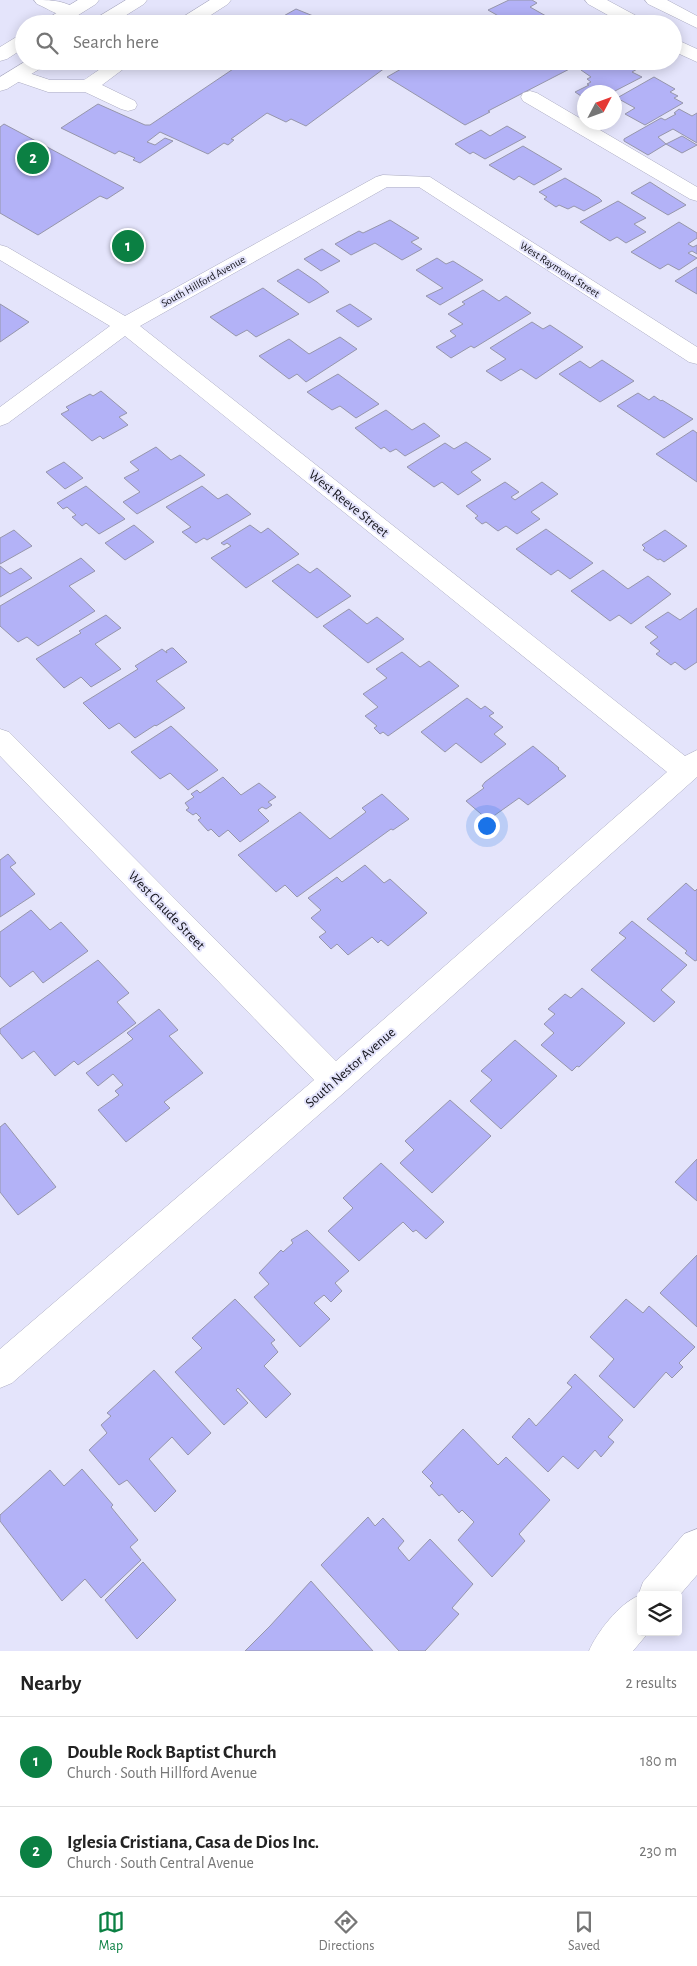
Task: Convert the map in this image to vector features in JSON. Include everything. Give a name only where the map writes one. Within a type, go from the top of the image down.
[{"type":"street","points":[[43,0],[70,15]]},
{"type":"street","points":[[78,15],[90,0]]},
{"type":"street","points":[[114,15],[138,0]]},
{"type":"street","points":[[198,15],[222,0]]},
{"type":"street","points":[[594,0],[622,15]]},
{"type":"street","points":[[654,0],[697,23]]},
{"type":"street","points":[[0,55],[15,46]]},
{"type":"street","points":[[682,48],[697,56]]},
{"type":"street","points":[[0,85],[25,70]]},
{"type":"street","points":[[88,86],[112,70]]},
{"type":"street","points":[[17,75],[48,86],[88,86],[128,105]]},
{"type":"street","points":[[530,97],[697,195]]},
{"type":"street","name":"South Hillford Avenue","points":[[0,418],[126,325],[383,181],[423,181]]},
{"type":"street","name":"West Raymond Street","points":[[423,181],[697,357]]},
{"type":"street","name":"West Reeve Street","points":[[0,252],[126,325],[691,766]]},
{"type":"street","name":"West Claude Street","points":[[0,739],[334,1081]]},
{"type":"street","name":"South Nestor Avenue","points":[[0,1370],[334,1081],[691,766]]},
{"type":"street","points":[[659,1591],[697,1547]]},
{"type":"street","points":[[608,1651],[637,1618]]},
{"type":"building","points":[[509,0],[532,0],[537,3],[530,7],[544,15],[497,15],[488,10]]},
{"type":"building","points":[[296,9],[311,15],[285,15]]},
{"type":"building","points":[[232,70],[382,70],[306,126],[291,119],[286,122],[267,113],[231,139],[234,140],[228,145],[224,143],[208,154],[160,132],[147,142],[155,145],[165,138],[173,141],[140,163],[133,160],[135,158],[119,151],[115,154],[61,128],[98,104],[145,125],[150,125]]},
{"type":"building","points":[[399,70],[568,70],[465,125],[387,77]]},
{"type":"building","points":[[581,70],[636,70],[632,72],[642,77],[622,87],[622,85],[589,85],[587,84],[591,82],[587,79],[591,77]]},
{"type":"building","points":[[654,77],[675,89],[670,92],[678,96],[674,98],[683,103],[645,125],[625,114],[635,108],[622,101],[622,95]]},
{"type":"building","points":[[679,109],[692,116],[697,113],[697,143],[673,129],[658,137],[666,144],[648,155],[624,141],[624,139],[661,118],[665,120],[676,114],[674,113]]},
{"type":"building","points":[[4,124],[124,188],[107,199],[100,196],[38,235],[0,213],[0,127]]},
{"type":"building","points":[[507,126],[526,137],[485,159],[473,152],[470,154],[455,144],[481,130],[490,136]]},
{"type":"building","points":[[682,136],[697,145],[682,153],[666,144]]},
{"type":"building","points":[[523,146],[562,169],[534,185],[519,176],[514,180],[489,165]]},
{"type":"building","points":[[565,178],[602,201],[584,211],[574,206],[568,209],[559,205],[556,207],[544,199],[547,197],[539,192]]},
{"type":"building","points":[[650,182],[686,205],[668,215],[631,193]]},
{"type":"building","points":[[618,201],[646,218],[634,224],[646,232],[626,243],[617,237],[610,241],[580,222]]},
{"type":"building","points":[[390,220],[419,238],[411,242],[422,249],[402,260],[375,243],[351,255],[335,244],[359,231],[363,233]]},
{"type":"building","points":[[679,222],[697,233],[697,238],[688,244],[693,247],[697,245],[697,254],[692,251],[688,253],[697,258],[679,270],[668,264],[660,269],[631,252]]},
{"type":"building","points":[[322,249],[340,261],[321,271],[304,259]]},
{"type":"building","points":[[437,258],[446,264],[453,261],[483,280],[440,305],[426,296],[443,288],[416,270]]},
{"type":"building","points":[[697,267],[697,294],[675,281]]},
{"type":"building","points":[[298,269],[329,292],[309,303],[277,281]]},
{"type":"building","points":[[263,288],[299,314],[256,337],[247,330],[236,336],[210,317]]},
{"type":"building","points":[[483,290],[499,301],[506,296],[531,313],[474,348],[471,346],[451,358],[436,347],[456,336],[450,331],[463,324],[448,314],[465,304],[462,302]]},
{"type":"building","points":[[0,304],[29,322],[0,342]]},
{"type":"building","points":[[350,304],[372,319],[358,327],[336,311]]},
{"type":"building","points":[[532,322],[543,329],[550,325],[583,347],[536,379],[521,369],[501,381],[486,371],[506,359],[490,348]]},
{"type":"building","points":[[340,337],[357,349],[306,382],[297,374],[289,379],[259,356],[289,339],[309,354]]},
{"type":"building","points":[[602,360],[634,381],[600,402],[559,374],[580,361],[590,368]]},
{"type":"building","points":[[338,374],[379,404],[356,418],[340,406],[332,410],[307,392]]},
{"type":"building","points":[[101,391],[127,413],[119,417],[128,425],[103,439],[100,436],[92,441],[61,414],[69,410],[66,407],[90,394],[93,396]]},
{"type":"building","points":[[638,393],[649,400],[654,396],[693,419],[664,438],[617,406]]},
{"type":"building","points":[[386,410],[412,430],[424,423],[440,436],[405,456],[396,449],[390,452],[384,447],[381,449],[355,428]]},
{"type":"building","points":[[693,430],[697,433],[697,482],[656,454]]},
{"type":"building","points":[[466,442],[491,459],[471,472],[481,480],[458,495],[442,482],[434,487],[407,467],[445,443],[454,449]]},
{"type":"building","points":[[156,447],[171,460],[180,455],[205,475],[137,514],[123,502],[140,492],[124,478],[139,470],[130,462]]},
{"type":"building","points":[[64,462],[83,478],[65,489],[46,472]]},
{"type":"building","points":[[505,482],[519,492],[511,497],[515,500],[542,482],[558,494],[531,512],[540,519],[517,534],[506,526],[498,531],[486,522],[482,524],[475,518],[478,516],[466,506]]},
{"type":"building","points":[[86,486],[125,519],[99,534],[86,523],[82,526],[72,517],[76,515],[67,507],[63,509],[57,503]]},
{"type":"building","points":[[202,486],[218,499],[227,494],[251,514],[207,540],[204,538],[196,543],[182,532],[191,527],[166,507]]},
{"type":"building","points":[[134,525],[154,542],[125,560],[105,543]]},
{"type":"building","points":[[250,525],[261,533],[268,528],[299,554],[246,588],[211,558],[231,546],[227,543],[224,545],[221,543]]},
{"type":"building","points":[[546,529],[593,563],[570,579],[558,570],[551,575],[516,549]]},
{"type":"building","points":[[14,530],[32,546],[0,564],[0,538]]},
{"type":"building","points":[[665,530],[687,546],[664,562],[643,550],[645,548],[642,545]]},
{"type":"building","points":[[81,558],[95,571],[69,586],[95,611],[38,646],[27,637],[18,642],[0,626],[0,606]]},
{"type":"building","points":[[298,564],[310,573],[317,568],[351,596],[317,618],[272,581]]},
{"type":"building","points":[[0,566],[10,574],[21,568],[32,578],[0,597]]},
{"type":"building","points":[[603,570],[628,589],[648,576],[671,594],[631,624],[619,615],[610,621],[571,591]]},
{"type":"building","points":[[697,608],[697,662],[685,670],[675,662],[671,665],[656,654],[660,651],[650,643],[658,637],[645,627],[668,612],[680,620]]},
{"type":"building","points":[[349,609],[367,624],[377,617],[404,639],[368,663],[323,626]]},
{"type":"building","points":[[106,615],[121,628],[95,644],[121,669],[91,687],[81,677],[64,688],[36,659],[81,633],[79,631]]},
{"type":"building","points":[[171,648],[187,662],[156,681],[185,708],[135,738],[119,723],[109,729],[83,703],[138,669],[135,666],[162,649],[167,653],[166,651]]},
{"type":"building","points":[[402,652],[420,667],[429,661],[459,686],[388,736],[383,732],[380,734],[374,728],[377,726],[365,716],[378,707],[363,694],[387,678],[376,669]]},
{"type":"building","points":[[467,698],[481,709],[485,706],[494,713],[489,716],[503,727],[494,734],[506,744],[481,763],[456,743],[445,752],[421,732]]},
{"type":"building","points":[[171,726],[218,770],[188,790],[170,773],[160,779],[131,752]]},
{"type":"building","points":[[533,746],[566,776],[528,805],[519,798],[488,820],[466,801],[484,788],[482,786],[485,782]]},
{"type":"building","points":[[223,777],[241,795],[259,783],[276,797],[268,802],[272,805],[266,809],[262,807],[258,810],[269,821],[240,842],[228,830],[219,837],[211,829],[208,831],[198,820],[201,818],[196,813],[193,815],[186,810],[189,808],[185,803],[194,797],[191,794],[197,790],[200,793]]},
{"type":"building","points":[[382,794],[409,819],[393,830],[391,829],[297,897],[285,885],[276,892],[238,855],[300,812],[330,839],[366,812],[362,808]]},
{"type":"building","points":[[8,854],[16,863],[10,867],[35,894],[0,917],[0,860]]},
{"type":"building","points":[[365,865],[384,883],[390,879],[427,913],[388,946],[381,940],[378,943],[372,937],[348,955],[337,944],[331,949],[319,937],[326,932],[311,918],[321,910],[308,898],[337,877],[342,882]]},
{"type":"building","points":[[686,883],[695,891],[697,889],[697,960],[695,961],[685,953],[687,951],[647,919]]},
{"type":"building","points":[[31,910],[50,930],[61,922],[88,951],[43,983],[33,971],[10,987],[0,976],[0,932]]},
{"type":"building","points":[[632,921],[687,965],[661,990],[675,1002],[654,1022],[591,970],[626,938],[619,933]]},
{"type":"building","points":[[98,960],[129,993],[117,1002],[136,1023],[78,1065],[74,1061],[55,1076],[34,1051],[22,1059],[0,1033],[0,1029]]},
{"type":"building","points":[[582,988],[625,1023],[579,1067],[577,1066],[572,1071],[541,1045],[554,1033],[544,1024],[555,1014],[548,1009],[565,994],[571,998]]},
{"type":"building","points":[[159,1009],[178,1030],[169,1036],[203,1073],[164,1102],[170,1108],[126,1142],[98,1110],[119,1095],[115,1091],[123,1085],[113,1074],[98,1086],[86,1073],[133,1039],[127,1033]]},
{"type":"building","points":[[515,1040],[557,1076],[501,1129],[470,1101],[492,1080],[481,1071]]},
{"type":"building","points":[[450,1100],[491,1136],[432,1193],[400,1163],[414,1150],[405,1141]]},
{"type":"building","points":[[5,1123],[56,1187],[18,1215],[0,1192],[0,1127]]},
{"type":"building","points":[[697,1159],[697,1201],[675,1182]]},
{"type":"building","points":[[381,1163],[444,1222],[426,1239],[416,1230],[413,1232],[403,1222],[359,1261],[328,1231],[353,1208],[343,1198]]},
{"type":"building","points":[[307,1230],[349,1271],[335,1283],[342,1291],[331,1302],[324,1295],[314,1303],[330,1319],[300,1347],[254,1297],[269,1284],[259,1273],[281,1250],[283,1252],[293,1243],[291,1240]]},
{"type":"building","points":[[697,1255],[697,1327],[660,1293]]},
{"type":"building","points":[[235,1299],[275,1340],[271,1343],[278,1352],[264,1366],[291,1394],[266,1418],[238,1388],[236,1390],[248,1403],[224,1425],[175,1372],[202,1348],[192,1338]]},
{"type":"building","points":[[626,1299],[643,1313],[649,1306],[695,1347],[679,1363],[683,1367],[672,1378],[666,1372],[634,1408],[599,1376],[614,1359],[590,1337]]},
{"type":"building","points":[[154,1370],[211,1433],[188,1455],[172,1437],[149,1459],[176,1491],[155,1512],[127,1480],[119,1485],[89,1450],[107,1433],[101,1425],[111,1416],[107,1413]]},
{"type":"building","points":[[575,1374],[623,1420],[608,1437],[614,1442],[601,1457],[595,1450],[578,1469],[563,1456],[548,1472],[512,1437],[529,1418],[536,1426],[572,1387],[567,1383]]},
{"type":"building","points":[[463,1429],[498,1465],[506,1457],[550,1500],[519,1534],[525,1541],[492,1577],[458,1540],[474,1522],[462,1510],[459,1513],[442,1494],[439,1496],[430,1486],[433,1483],[422,1472]]},
{"type":"building","points":[[82,1469],[113,1505],[111,1507],[138,1540],[130,1547],[141,1560],[101,1598],[85,1579],[62,1601],[0,1521],[0,1515],[50,1470],[64,1486]]},
{"type":"building","points":[[368,1517],[375,1526],[383,1518],[404,1541],[398,1548],[409,1561],[430,1539],[473,1584],[452,1608],[459,1614],[425,1651],[399,1651],[321,1565]]},
{"type":"building","points":[[143,1562],[176,1600],[137,1639],[105,1600]]},
{"type":"building","points":[[311,1581],[373,1651],[245,1651],[270,1626]]},
{"type":"place","name":"Iglesia Cristiana, Casa de Dios Inc.","points":[[33,158]]},
{"type":"place","name":"Double Rock Baptist Church","points":[[128,246]]}]
